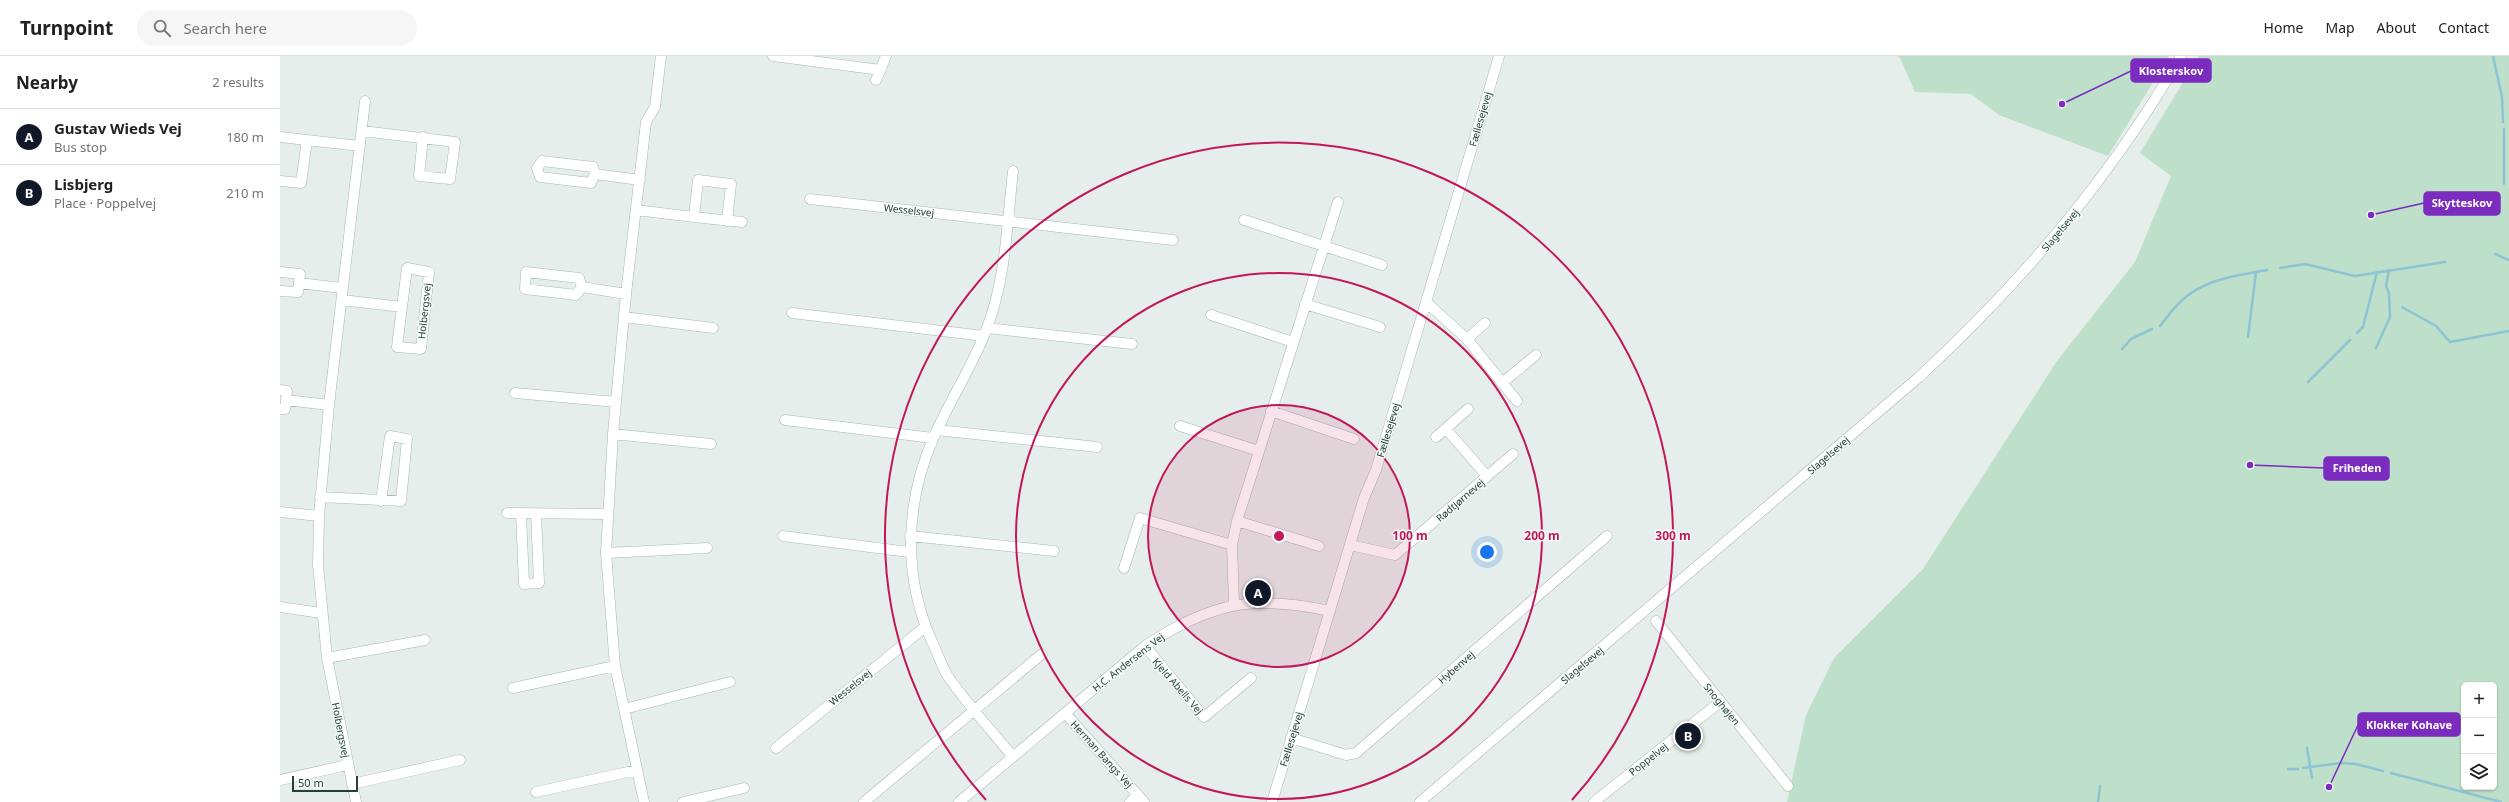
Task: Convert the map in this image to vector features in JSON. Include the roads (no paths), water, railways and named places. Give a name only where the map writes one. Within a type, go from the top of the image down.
[{"type":"street","points":[[644,802],[615,666],[606,553],[607,514],[613,434],[626,294],[646,122],[655,107],[661,56]]},
{"type":"street","points":[[773,56],[881,70]]},
{"type":"street","points":[[876,80],[886,56]]},
{"type":"street","name":"Fællesejevej","points":[[1272,802],[1364,498],[1376,470],[1427,303],[1499,56]]},
{"type":"street","name":"Slagelsevej","points":[[1420,802],[1888,404],[1976,325],[2040,254],[2087,197],[2133,133],[2181,56]]},
{"type":"street","name":"Holbergsvej","points":[[356,802],[347,765],[327,658],[321,613],[318,565],[318,516],[329,405],[342,300],[342,288],[365,101]]},
{"type":"street","points":[[362,131],[423,137],[455,142],[450,180],[419,176],[423,137]]},
{"type":"street","points":[[280,137],[360,146]]},
{"type":"street","points":[[280,181],[300,183],[307,140]]},
{"type":"street","points":[[542,161],[593,167],[595,174],[591,183],[540,177],[537,168],[542,161]]},
{"type":"street","points":[[1012,171],[1001,283],[985,332],[935,434],[921,469],[916,491],[910,536],[910,552],[917,598],[925,626],[947,673],[974,710],[1013,756]]},
{"type":"street","points":[[595,174],[640,180]]},
{"type":"street","points":[[694,217],[698,180],[731,184],[727,220]]},
{"type":"street","name":"Wesselsvej","points":[[810,199],[1173,240]]},
{"type":"street","points":[[1234,605],[1232,544],[1237,521],[1338,202]]},
{"type":"street","points":[[636,210],[742,222]]},
{"type":"street","points":[[1244,220],[1382,265]]},
{"type":"street","name":"Holbergsvej","points":[[407,268],[429,272],[421,349],[398,347],[402,307],[407,268]]},
{"type":"street","points":[[280,272],[300,274],[298,292],[280,290]]},
{"type":"street","points":[[526,272],[579,278],[582,286],[576,295],[525,289],[526,272]]},
{"type":"street","points":[[299,283],[342,288]]},
{"type":"street","points":[[582,286],[626,294]]},
{"type":"street","points":[[342,300],[402,307]]},
{"type":"street","points":[[1427,303],[1467,339],[1517,401]]},
{"type":"street","points":[[1305,304],[1380,328]]},
{"type":"street","points":[[792,313],[985,332],[1132,344]]},
{"type":"street","points":[[1211,315],[1293,342]]},
{"type":"street","points":[[624,317],[713,328]]},
{"type":"street","points":[[1467,339],[1485,323]]},
{"type":"street","points":[[1502,383],[1536,355]]},
{"type":"street","points":[[280,390],[287,391],[283,405],[329,405]]},
{"type":"street","points":[[515,393],[616,402]]},
{"type":"street","points":[[1436,437],[1468,409]]},
{"type":"street","points":[[1271,411],[1354,438]]},
{"type":"street","points":[[785,420],[1097,447]]},
{"type":"street","points":[[1180,426],[1259,451]]},
{"type":"street","name":"Rødtjørnevej","points":[[1446,429],[1487,476]]},
{"type":"street","points":[[613,434],[711,444]]},
{"type":"street","points":[[320,497],[401,501],[407,439],[390,436],[381,500]]},
{"type":"street","name":"Rødtjørnevej","points":[[1350,545],[1395,555],[1512,454]]},
{"type":"street","points":[[280,512],[318,516]]},
{"type":"street","points":[[507,513],[607,514]]},
{"type":"street","points":[[521,514],[524,584],[539,583],[536,514]]},
{"type":"street","points":[[1124,568],[1140,518],[1232,544]]},
{"type":"street","points":[[1237,521],[1319,546]]},
{"type":"street","points":[[783,536],[910,552]]},
{"type":"street","points":[[910,536],[1054,551]]},
{"type":"street","name":"Hybenvej","points":[[1292,738],[1346,756],[1356,753],[1607,536]]},
{"type":"street","points":[[606,553],[706,548]]},
{"type":"street","name":"H.C. Andersens Vej","points":[[959,802],[1144,646],[1175,626],[1204,614],[1234,605],[1289,602],[1330,611]]},
{"type":"street","points":[[280,607],[321,613]]},
{"type":"street","name":"Snoghøjen","points":[[1656,621],[1788,786]]},
{"type":"street","name":"Wesselsvej","points":[[776,748],[925,626]]},
{"type":"street","points":[[327,658],[425,640]]},
{"type":"street","name":"Kjeld Abells Vej","points":[[1144,646],[1204,717],[1251,678]]},
{"type":"street","points":[[864,802],[1042,654]]},
{"type":"street","points":[[513,688],[615,666]]},
{"type":"street","points":[[624,709],[730,682]]},
{"type":"street","name":"Poppelvej","points":[[1594,802],[1720,702]]},
{"type":"street","name":"Herman Bangs Vej","points":[[1065,713],[1141,799],[1130,802]]},
{"type":"street","points":[[352,784],[460,760]]},
{"type":"street","points":[[280,780],[347,765]]},
{"type":"street","points":[[536,792],[637,770]]},
{"type":"street","points":[[683,802],[744,788]]},
{"type":"waterway","points":[[2493,56],[2502,97],[2503,122]]},
{"type":"waterway","points":[[2504,129],[2504,184]]},
{"type":"waterway","points":[[2495,254],[2509,260]]},
{"type":"waterway","points":[[2280,268],[2305,264],[2355,276],[2445,262]]},
{"type":"waterway","points":[[2160,326],[2179,303],[2187,296],[2205,285],[2226,278],[2267,270]]},
{"type":"waterway","points":[[2376,348],[2390,317],[2389,293],[2386,286],[2389,270]]},
{"type":"waterway","points":[[2248,337],[2256,272]]},
{"type":"waterway","points":[[2357,333],[2363,327],[2377,272]]},
{"type":"waterway","points":[[2402,307],[2436,326],[2450,342],[2509,331]]},
{"type":"waterway","points":[[2122,349],[2131,339],[2152,329]]},
{"type":"waterway","points":[[2308,382],[2350,340]]},
{"type":"waterway","points":[[2307,748],[2312,778]]},
{"type":"waterway","points":[[2303,768],[2341,763],[2356,764],[2383,771]]},
{"type":"waterway","points":[[2288,769],[2298,769]]},
{"type":"waterway","points":[[2391,773],[2501,802]]},
{"type":"waterway","points":[[2098,802],[2100,786]]},
{"type":"place","name":"Klosterskov","points":[[2062,104]]},
{"type":"place","name":"Skytteskov","points":[[2371,215]]},
{"type":"place","name":"Friheden","points":[[2250,465]]},
{"type":"place","name":"Gustav Wieds Vej","points":[[1258,593]]},
{"type":"place","name":"Lisbjerg","points":[[1688,736]]},
{"type":"place","name":"Klokker Kohave","points":[[2329,787]]}]
